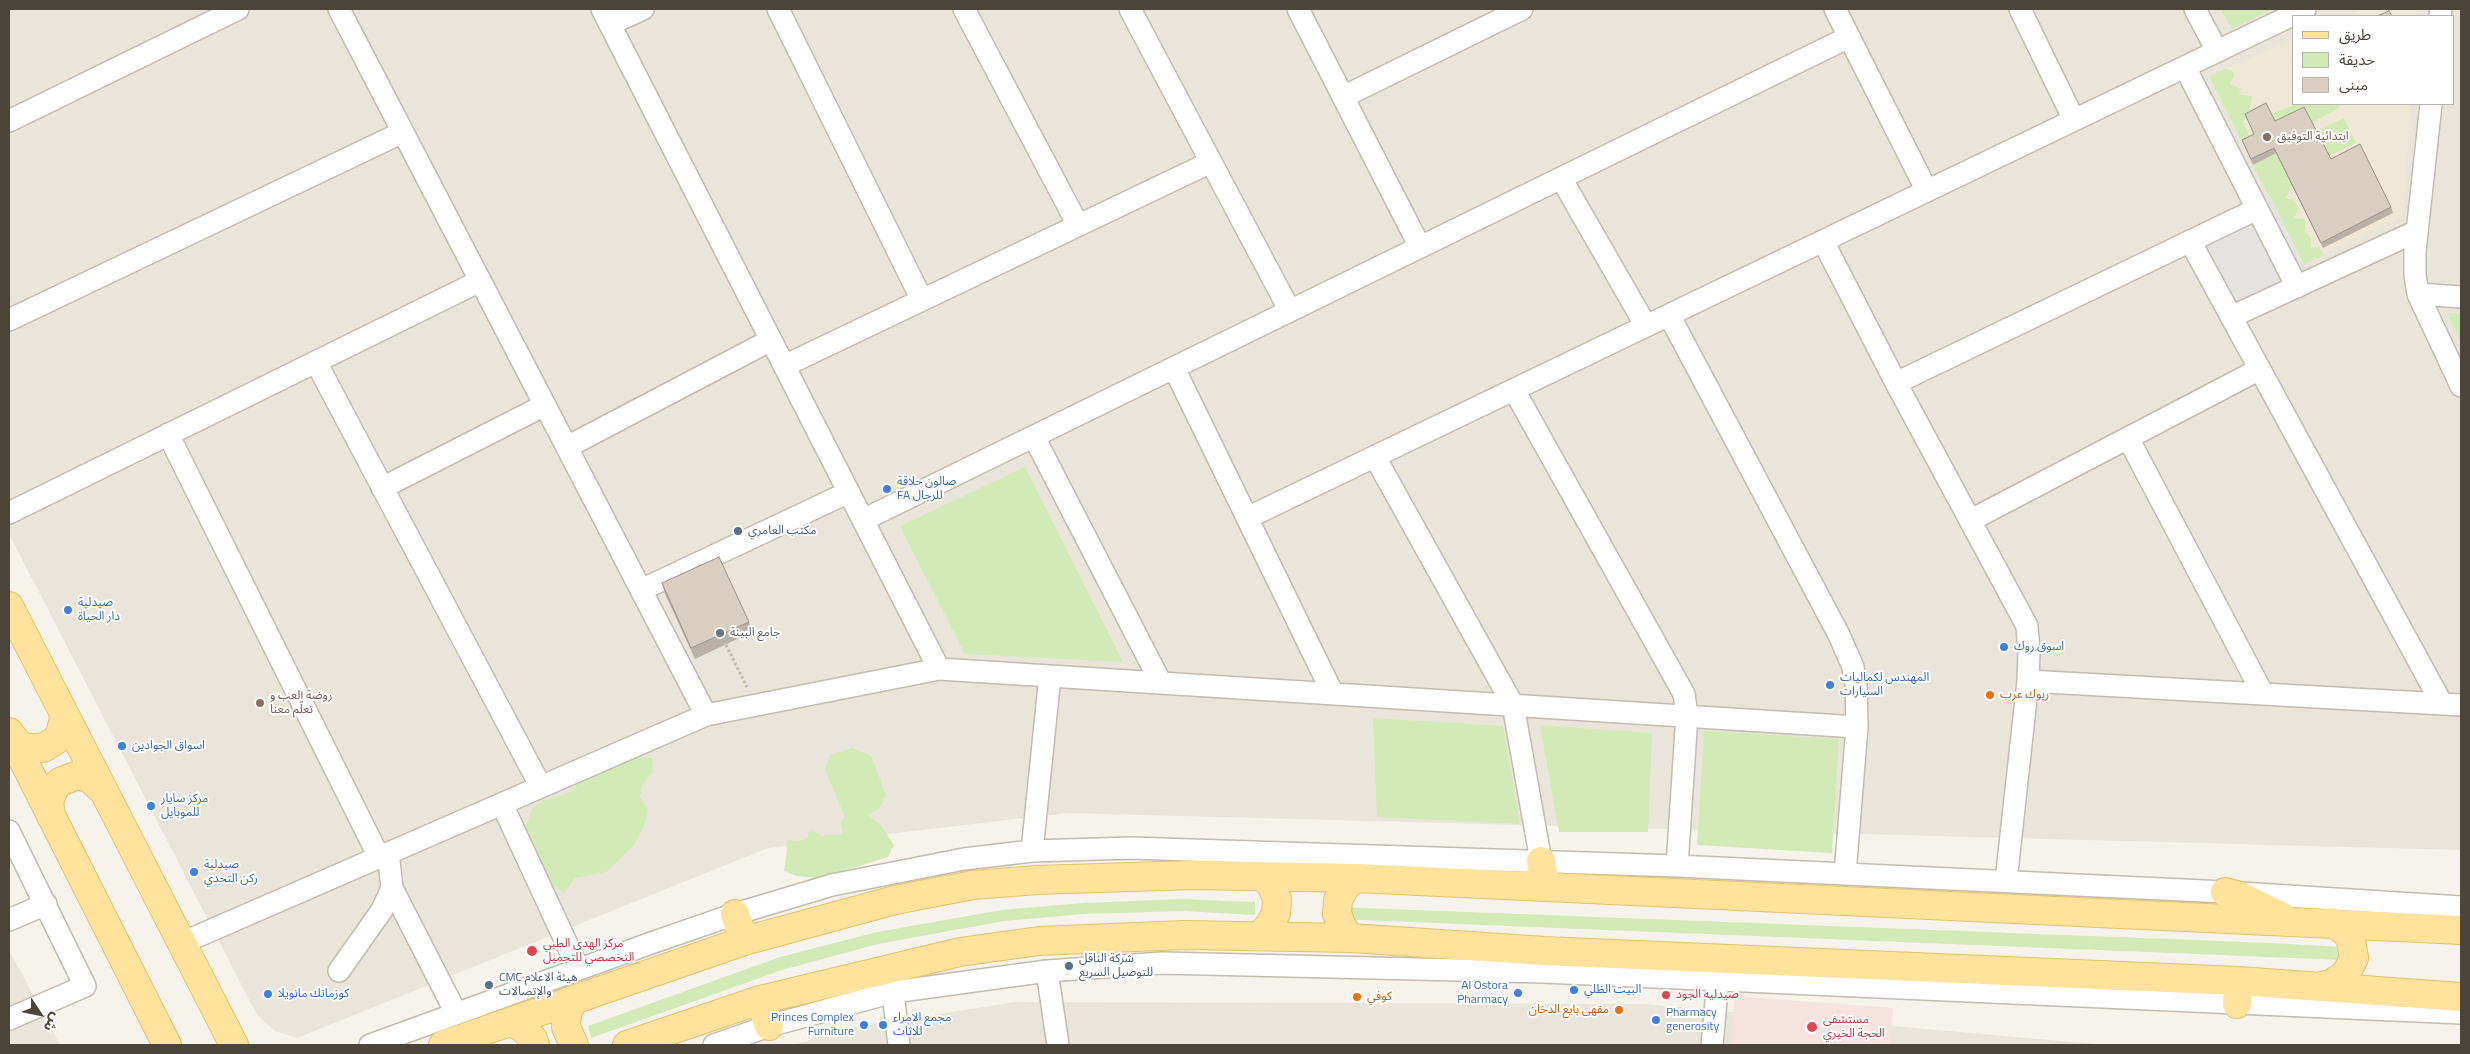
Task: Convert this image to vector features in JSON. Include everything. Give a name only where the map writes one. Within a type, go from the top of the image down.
[{"type":"main road","points":[[9,606],[234,1045]]},
{"type":"main road","points":[[9,733],[14,740],[27,748],[43,748],[56,740],[60,734],[64,719],[63,712]]},
{"type":"main road","points":[[9,733],[167,1045]]},
{"type":"main road","points":[[51,816],[49,801],[55,787],[60,782],[74,776],[82,776],[90,779],[101,788]]},
{"type":"main road","points":[[443,1045],[744,941],[895,900],[974,885],[1037,880],[1183,875],[1355,878],[1543,874],[2461,930]]},
{"type":"main road","points":[[1260,935],[1270,925],[1276,913],[1277,899],[1272,886],[1262,876]]},
{"type":"main road","points":[[1352,938],[1342,927],[1338,914],[1338,900],[1345,887],[1355,878]]},
{"type":"main road","points":[[627,1045],[760,1000],[960,952],[1039,941],[1184,935],[1352,938],[1544,962],[2237,992],[2322,986],[2331,984],[2346,974],[2354,958],[2351,940],[2346,932],[2318,922],[2279,916],[2240,896],[2224,892]]},
{"type":"main road","points":[[735,914],[744,941]]},
{"type":"main road","points":[[2322,986],[2461,997]]},
{"type":"main road","points":[[574,1000],[567,1013],[566,1027],[574,1045]]},
{"type":"main road","points":[[760,1000],[769,1026]]},
{"type":"main road","points":[[511,1022],[523,1028],[533,1039],[535,1045]]},
{"type":"street","points":[[9,121],[238,9]]},
{"type":"street","points":[[339,9],[706,715]]},
{"type":"street","points":[[643,9],[606,17],[939,669]]},
{"type":"street","points":[[778,9],[922,300]]},
{"type":"street","points":[[964,9],[1078,225]]},
{"type":"street","points":[[1130,9],[1290,311]]},
{"type":"street","points":[[1298,9],[1420,247]]},
{"type":"street","points":[[1343,97],[1522,9]]},
{"type":"street","points":[[1834,9],[1927,191]]},
{"type":"street","points":[[2020,9],[2074,120]]},
{"type":"street","points":[[2196,9],[2217,51]]},
{"type":"street","points":[[2292,15],[2305,9]]},
{"type":"street","points":[[1247,518],[2292,15]]},
{"type":"street","points":[[863,520],[1849,38]]},
{"type":"street","points":[[2185,67],[2297,287]]},
{"type":"street","points":[[2431,105],[2417,231],[2415,275],[2418,294],[2461,386]]},
{"type":"street","points":[[9,320],[403,132]]},
{"type":"street","points":[[784,366],[1211,162]]},
{"type":"street","points":[[1561,178],[1646,326]]},
{"type":"street","points":[[1896,384],[2257,209]]},
{"type":"street","points":[[2231,317],[2417,231]]},
{"type":"street","points":[[1823,241],[1896,384],[2025,621],[2029,652],[2028,681],[2006,881]]},
{"type":"street","points":[[2190,241],[2260,369],[2451,705]]},
{"type":"street","points":[[9,513],[480,280]]},
{"type":"street","points":[[2418,294],[2461,297]]},
{"type":"street","points":[[1669,315],[1847,651],[1856,684],[1857,727],[1845,874]]},
{"type":"street","points":[[567,447],[771,340]]},
{"type":"street","points":[[316,362],[541,787]]},
{"type":"street","points":[[1174,368],[1333,694]]},
{"type":"street","points":[[1971,520],[2260,369]]},
{"type":"street","points":[[1514,390],[1680,683],[1686,704],[1687,716],[1677,866]]},
{"type":"street","points":[[382,488],[545,405]]},
{"type":"street","points":[[168,434],[384,855],[392,888],[456,1013]]},
{"type":"street","points":[[1034,437],[1161,683]]},
{"type":"street","points":[[2128,438],[2263,694]]},
{"type":"street","points":[[1375,457],[1513,705],[1543,874]]},
{"type":"street","points":[[641,590],[849,492]]},
{"type":"street","points":[[182,943],[706,715],[939,669],[1857,727]]},
{"type":"street","points":[[1032,851],[1050,676]]},
{"type":"street","points":[[2028,681],[2451,705]]},
{"type":"street","points":[[502,804],[578,968]]},
{"type":"street","points":[[9,831],[85,986],[9,1019]]},
{"type":"street","points":[[370,1045],[578,968],[735,914],[832,885],[964,858],[1032,851],[1131,848],[1543,874],[1677,866],[2224,892],[2461,907]]},
{"type":"street","points":[[339,971],[382,910],[392,888]]},
{"type":"street","points":[[9,920],[46,904]]},
{"type":"street","points":[[714,1045],[769,1026],[893,992],[1047,972],[1162,962],[1544,962],[1718,980],[2237,992],[2461,1014]]},
{"type":"street","points":[[1047,972],[1058,1045]]},
{"type":"street","points":[[1712,1045],[1718,980]]},
{"type":"street","points":[[893,992],[898,1045]]},
{"type":"path","points":[[726,645],[756,706]]},
{"type":"shaded area","points":[[9,9],[2461,9],[2461,850],[1067,813],[768,848],[297,1038],[275,1031],[257,1015],[9,534]]},
{"type":"shaded area","points":[[2362,9],[2417,9],[2416,15],[2347,15]]},
{"type":"shaded area","points":[[2292,40],[2292,105],[2411,105],[2403,216],[2304,264],[2209,76]]},
{"type":"shaded area","points":[[2269,194],[2313,282],[2226,324],[2178,239]]},
{"type":"shaded area","points":[[9,950],[60,1045],[9,1045]]},
{"type":"shaded area","name":"مستشفى الحجة الخيري","points":[[1735,996],[1893,1008],[1890,1045],[1731,1045]]},
{"type":"shaded area","points":[[1015,1002],[1643,1004],[2107,1045],[793,1045],[851,1028]]},
{"type":"green space","points":[[2221,9],[2272,9],[2232,29]]},
{"type":"green space","points":[[2225,69],[2231,70],[2234,75],[2230,84],[2241,89],[2239,95],[2252,96],[2249,110],[2243,122],[2251,139],[2244,146],[2209,76]]},
{"type":"green space","points":[[2294,105],[2338,105],[2340,108],[2311,123],[2277,127],[2271,114]]},
{"type":"green space","points":[[2344,118],[2356,143],[2298,171],[2316,131]]},
{"type":"green space","points":[[2276,153],[2292,185],[2286,198],[2293,200],[2299,208],[2294,218],[2305,219],[2305,232],[2311,238],[2311,247],[2319,248],[2324,255],[2304,264],[2253,165]]},
{"type":"green space","points":[[2447,313],[2461,314],[2461,342]]},
{"type":"green space","points":[[1025,467],[1123,662],[965,654],[900,526]]},
{"type":"green space","points":[[1373,718],[1503,726],[1520,824],[1377,817]]},
{"type":"green space","points":[[1540,725],[1652,733],[1648,832],[1559,832]]},
{"type":"green space","points":[[1704,731],[1839,739],[1832,853],[1697,845]]},
{"type":"green space","points":[[852,748],[871,756],[886,795],[879,809],[867,815],[880,824],[894,845],[888,857],[820,878],[797,876],[784,871],[787,851],[786,843],[789,840],[799,841],[808,839],[808,833],[812,831],[823,836],[843,834],[841,822],[845,816],[825,770],[830,755]]},
{"type":"green space","points":[[638,757],[652,757],[653,771],[642,786],[640,797],[648,810],[644,827],[634,845],[606,872],[575,878],[564,893],[552,884],[526,827],[532,808],[543,801],[571,792],[578,782],[621,762]]},
{"type":"green space","points":[[1183,899],[1255,902],[1255,915],[1184,911],[1084,914],[1004,921],[878,944],[782,970],[591,1038],[588,1026],[780,957],[877,932],[1002,910],[1084,903]]},
{"type":"green space","points":[[1338,907],[2344,947],[2343,960],[1337,919]]},
{"type":"building","points":[[2389,11],[2391,15],[2379,15]]},
{"type":"building","points":[[2266,103],[2275,121],[2304,107],[2331,159],[2360,144],[2391,207],[2321,243],[2274,148],[2251,159],[2242,140],[2254,134],[2245,114]]},
{"type":"building","points":[[719,557],[749,622],[691,648],[662,583]]},
{"type":"place","name":"ابتدائية التوفيق","points":[[2267,137]]},
{"type":"place","name":"صالون حلاقة FA للرجال","points":[[887,489]]},
{"type":"place","name":"مكتب العامري","points":[[738,531]]},
{"type":"place","name":"صيدلية دار الحياة","points":[[68,610]]},
{"type":"place","name":"جامع البينة","points":[[720,633]]},
{"type":"place","name":"اسوق روك","points":[[2004,647]]},
{"type":"place","name":"المهندس لكماليات السيارات","points":[[1830,685]]},
{"type":"place","name":"ريوك عرب","points":[[1990,695]]},
{"type":"place","name":"روضة إلعب و تعلّم معنا","points":[[260,703]]},
{"type":"place","name":"اسواق الجوادين","points":[[122,746]]},
{"type":"place","name":"مركز سايار للموبايل","points":[[151,806]]},
{"type":"place","name":"صيدلية ركن التحدي","points":[[194,872]]},
{"type":"place","name":"مركز الهدى الطبي التخصصي للتجميل","points":[[532,951]]},
{"type":"place","name":"شركة الناقل للتوصيل السريع","points":[[1069,966]]},
{"type":"place","name":"CMC هيئة الاعلام والإتصالات","points":[[489,985]]},
{"type":"place","name":"البيت الظلي","points":[[1574,990]]},
{"type":"place","name":"Al Ostora Pharmacy","points":[[1518,993]]},
{"type":"place","name":"كوزماتك مانويلا","points":[[268,994]]},
{"type":"place","name":"صيدليه الجود","points":[[1666,995]]},
{"type":"place","name":"كوفي","points":[[1357,997]]},
{"type":"place","name":"مقهى بايع الدخان","points":[[1619,1010]]},
{"type":"place","name":"Pharmacy generosity","points":[[1656,1020]]},
{"type":"place","name":"Princes Complex Furniture","points":[[864,1025]]},
{"type":"place","name":"مجمع الامراء للاثاث","points":[[883,1025]]},
{"type":"place","name":"مستشفى الحجة الخيري","points":[[1812,1027]]}]
